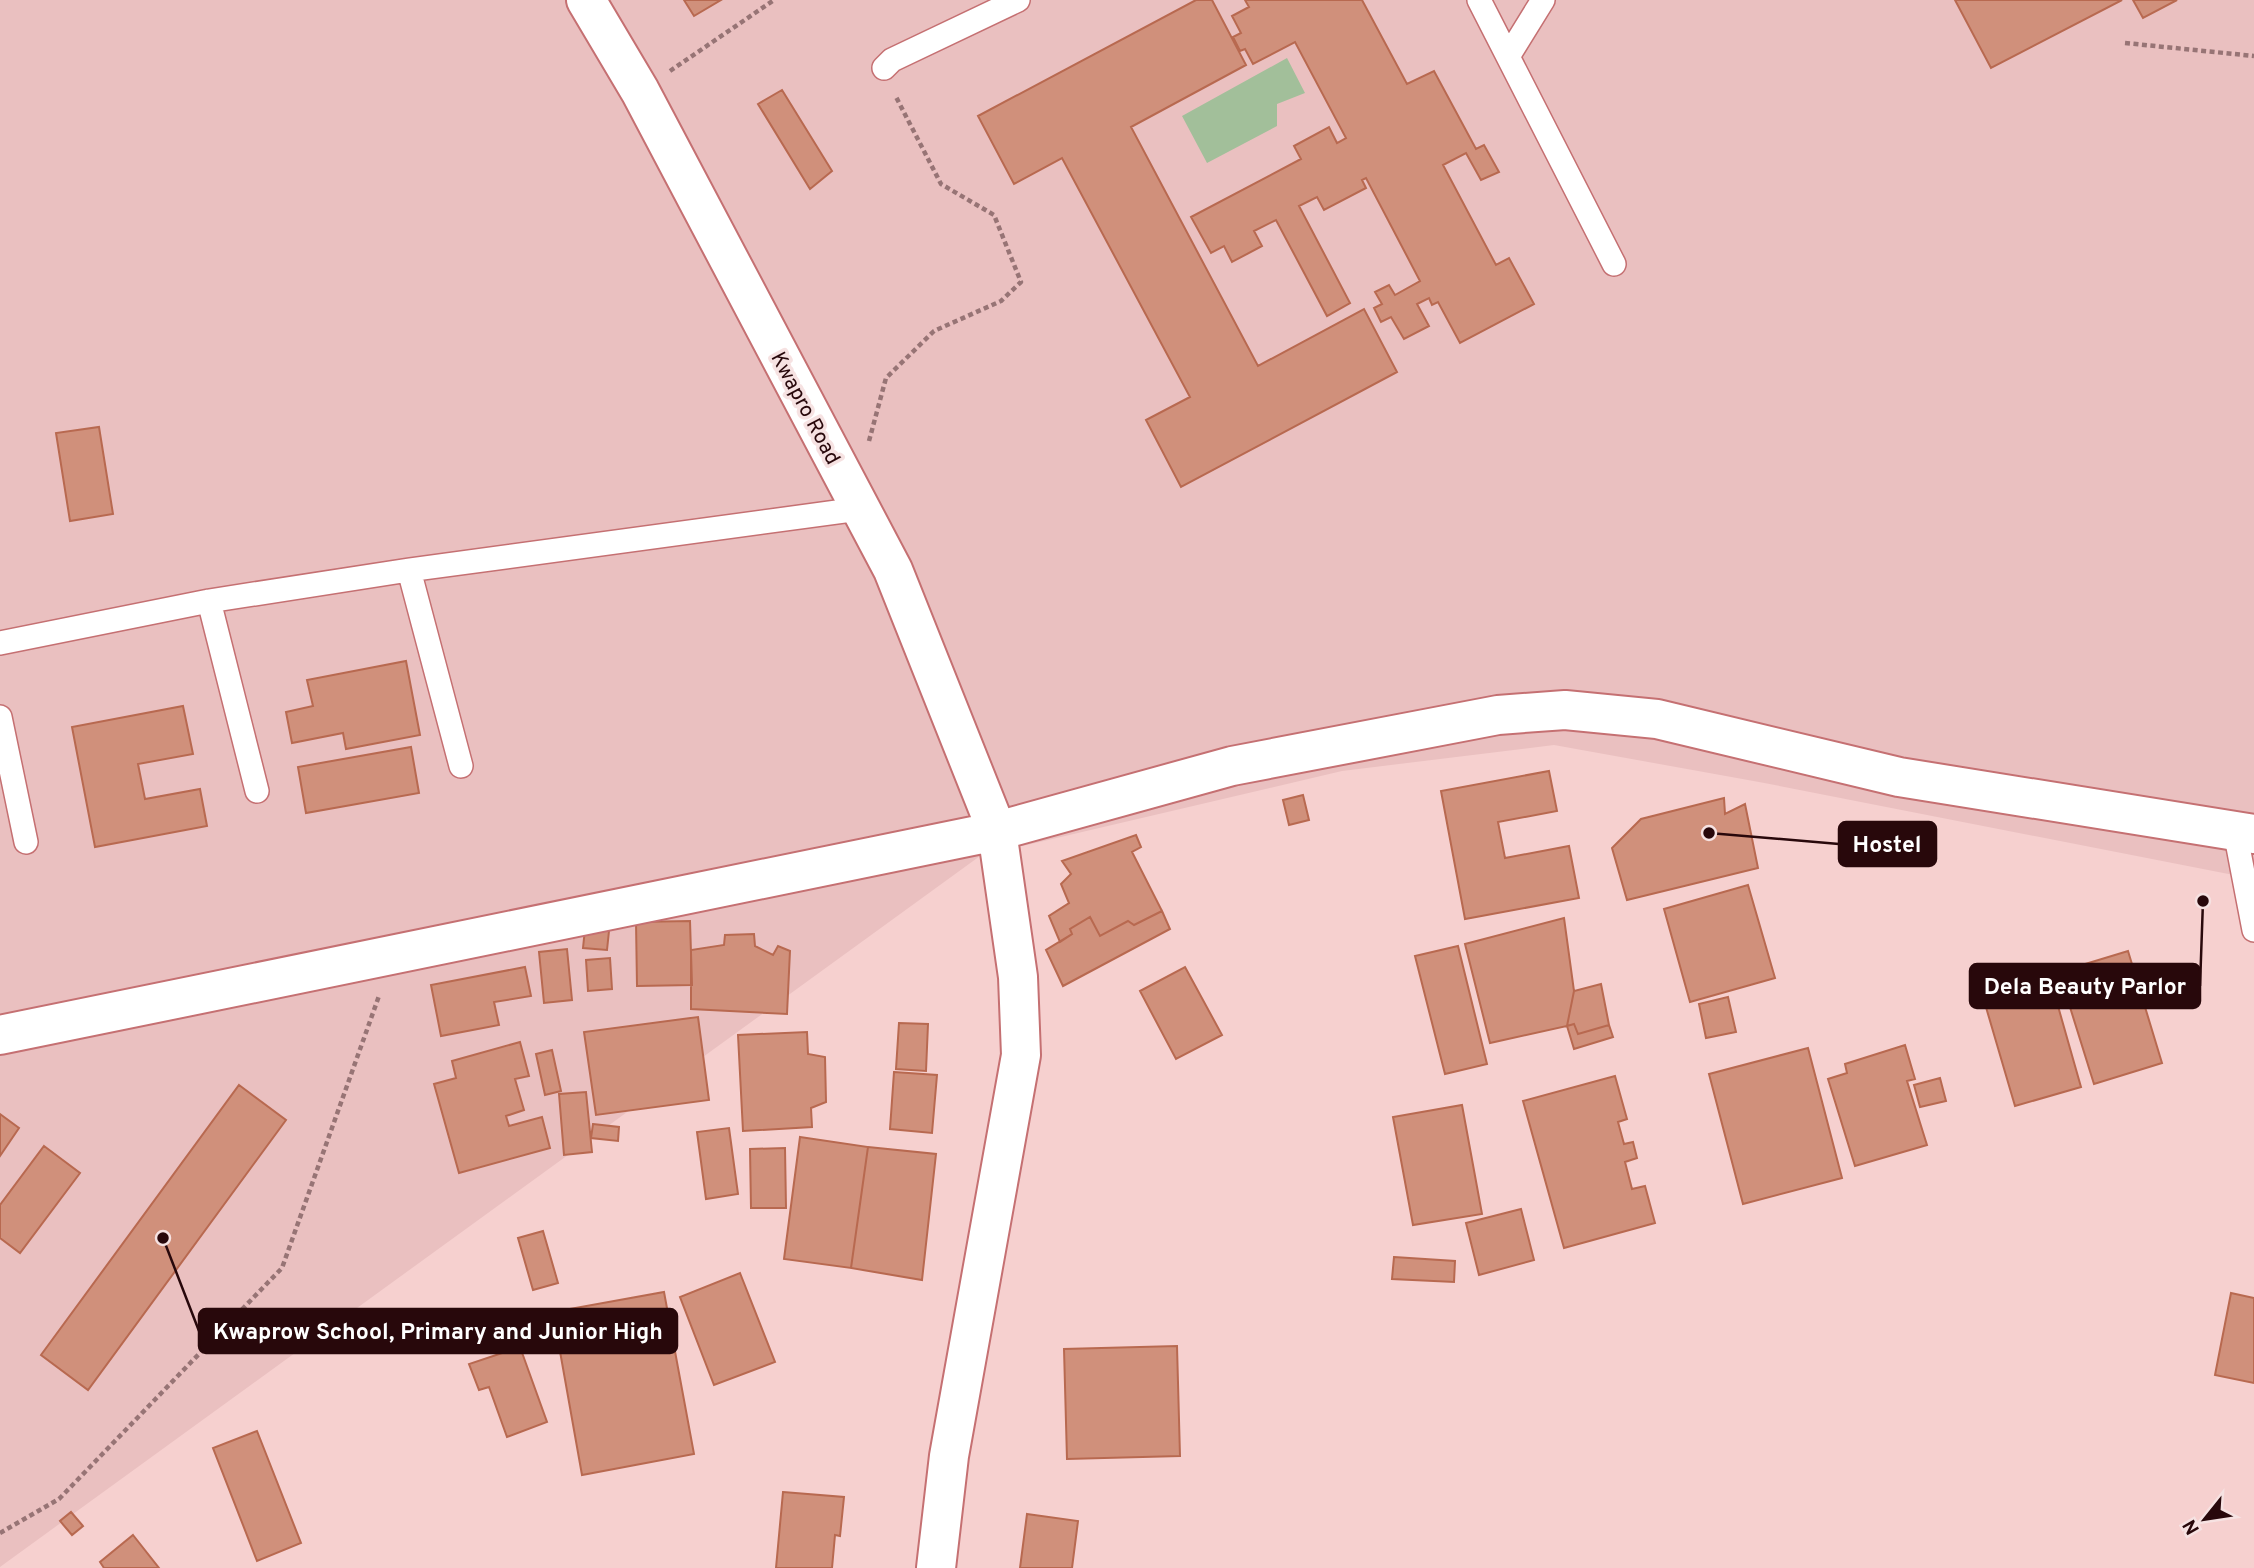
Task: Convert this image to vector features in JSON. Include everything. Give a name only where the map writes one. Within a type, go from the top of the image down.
[{"type":"street","name":"Kwapro Road","points":[[586,0],[640,91],[893,570],[997,831],[1018,977],[1021,1055],[949,1456],[936,1568]]},
{"type":"street","points":[[0,1035],[997,831],[1232,766],[1498,715],[1564,710],[1657,719],[1899,777],[2244,833]]},
{"type":"lane","points":[[884,68],[892,60],[1018,0]]},
{"type":"lane","points":[[1479,0],[1614,264]]},
{"type":"lane","points":[[1509,55],[1543,0]]},
{"type":"lane","points":[[0,643],[209,601],[409,570],[859,509]]},
{"type":"lane","points":[[409,570],[461,766]]},
{"type":"lane","points":[[209,601],[257,791]]},
{"type":"lane","points":[[0,717],[26,842]]},
{"type":"lane","points":[[2244,833],[2254,930]]},
{"type":"path","points":[[640,91],[774,0]]},
{"type":"path","points":[[2125,43],[2254,56]]},
{"type":"path","points":[[868,447],[886,378],[934,331],[1001,301],[1021,282],[994,215],[941,184],[887,80],[884,68]]},
{"type":"path","points":[[0,1533],[59,1499],[282,1268],[394,953]]},
{"type":"shaded area","points":[[0,0],[2254,0],[2254,879],[1759,782],[1554,745],[1342,771],[980,856],[0,1567]]},
{"type":"green space","points":[[1287,58],[1305,93],[1277,104],[1277,126],[1207,163],[1182,116]]},
{"type":"building","points":[[684,0],[721,0],[694,16]]},
{"type":"building","points":[[1196,0],[1212,0],[1246,65],[1131,127],[1258,366],[1364,309],[1397,372],[1181,487],[1146,420],[1190,397],[1062,158],[1014,184],[978,116]]},
{"type":"building","points":[[1245,0],[1362,0],[1407,84],[1434,71],[1476,149],[1484,145],[1499,172],[1481,180],[1466,153],[1443,165],[1496,265],[1509,258],[1534,304],[1460,343],[1438,302],[1432,305],[1429,298],[1417,304],[1429,326],[1404,339],[1391,317],[1381,322],[1374,308],[1382,304],[1375,292],[1389,285],[1395,295],[1420,281],[1366,178],[1362,180],[1366,188],[1324,210],[1317,197],[1299,206],[1350,303],[1327,316],[1276,220],[1254,231],[1262,246],[1232,262],[1224,246],[1211,253],[1191,217],[1301,159],[1294,146],[1329,127],[1337,143],[1346,138],[1295,42],[1253,64],[1245,49],[1240,51],[1233,37],[1241,33],[1232,16],[1249,7]]},
{"type":"building","points":[[1955,0],[2122,0],[1991,68]]},
{"type":"building","points":[[2133,0],[2177,0],[2143,18]]},
{"type":"building","points":[[782,90],[832,171],[810,189],[758,104]]},
{"type":"building","points":[[99,427],[113,514],[70,521],[56,433]]},
{"type":"building","points":[[406,661],[420,735],[346,749],[343,733],[292,743],[286,712],[313,706],[307,680]]},
{"type":"building","points":[[183,706],[193,754],[138,764],[145,799],[200,789],[207,826],[95,847],[72,727]]},
{"type":"building","points":[[411,747],[419,793],[306,813],[298,767]]},
{"type":"building","points":[[1549,771],[1557,811],[1498,822],[1505,858],[1569,846],[1579,898],[1465,919],[1441,791]]},
{"type":"building","points":[[1303,795],[1309,820],[1289,825],[1283,800]]},
{"type":"building","points":[[1724,798],[1725,814],[1745,804],[1758,868],[1627,900],[1612,848],[1641,819]]},
{"type":"building","points":[[1136,835],[1141,847],[1132,852],[1162,911],[1134,925],[1128,921],[1100,936],[1090,917],[1070,929],[1072,934],[1060,942],[1049,916],[1069,903],[1061,884],[1071,874],[1062,861]]},
{"type":"building","points":[[1748,885],[1775,978],[1690,1002],[1664,909]]},
{"type":"building","points":[[1162,911],[1170,929],[1063,986],[1046,950],[1072,934],[1070,929],[1090,917],[1100,936],[1128,921],[1134,925]]},
{"type":"building","points":[[1564,918],[1574,991],[1567,1026],[1490,1043],[1465,944]]},
{"type":"building","points":[[690,921],[692,985],[637,986],[636,922]]},
{"type":"building","points":[[585,929],[609,931],[607,950],[583,948]]},
{"type":"building","points":[[754,934],[755,946],[773,955],[778,946],[790,951],[787,1014],[691,1009],[691,950],[724,945],[725,935]]},
{"type":"building","points":[[1458,946],[1487,1064],[1445,1074],[1415,956]]},
{"type":"building","points":[[567,949],[572,1000],[544,1003],[539,952]]},
{"type":"building","points":[[2128,951],[2162,1063],[2094,1084],[2059,972]]},
{"type":"building","points":[[610,958],[612,989],[588,991],[586,960]]},
{"type":"building","points":[[525,967],[531,996],[494,1002],[499,1025],[441,1036],[431,985]]},
{"type":"building","points":[[1185,967],[1222,1035],[1176,1059],[1140,991]]},
{"type":"building","points":[[2050,978],[2081,1087],[2015,1106],[1983,997]]},
{"type":"building","points":[[1601,984],[1609,1025],[1578,1034],[1574,1024],[1567,1026],[1574,991]]},
{"type":"building","points":[[1728,997],[1736,1032],[1706,1038],[1699,1004]]},
{"type":"building","points":[[698,1017],[709,1100],[596,1115],[584,1032]]},
{"type":"building","points":[[899,1023],[928,1024],[926,1071],[896,1069]]},
{"type":"building","points":[[1574,1024],[1578,1034],[1609,1025],[1613,1037],[1574,1049],[1567,1026]]},
{"type":"building","points":[[807,1032],[808,1054],[825,1057],[826,1102],[811,1108],[812,1127],[743,1131],[738,1035]]},
{"type":"building","points":[[520,1042],[529,1076],[515,1079],[524,1110],[506,1116],[509,1126],[542,1117],[550,1148],[459,1173],[434,1084],[456,1078],[452,1061]]},
{"type":"building","points":[[1905,1045],[1915,1079],[1907,1081],[1927,1145],[1855,1166],[1828,1079],[1847,1073],[1845,1064]]},
{"type":"building","points":[[1808,1048],[1842,1178],[1743,1204],[1709,1074]]},
{"type":"building","points":[[552,1050],[561,1091],[545,1095],[536,1054]]},
{"type":"building","points":[[894,1072],[937,1075],[932,1133],[890,1129]]},
{"type":"building","points":[[1615,1076],[1627,1119],[1618,1122],[1624,1144],[1633,1142],[1637,1158],[1625,1162],[1632,1189],[1645,1186],[1655,1223],[1564,1248],[1523,1101]]},
{"type":"building","points":[[1940,1078],[1946,1101],[1920,1107],[1914,1085]]},
{"type":"building","points":[[239,1085],[286,1120],[88,1390],[41,1355]]},
{"type":"building","points":[[586,1092],[592,1152],[564,1155],[559,1094]]},
{"type":"building","points":[[1462,1105],[1482,1214],[1413,1225],[1393,1117]]},
{"type":"building","points":[[0,1114],[19,1128],[0,1156]]},
{"type":"building","points":[[593,1124],[619,1127],[618,1141],[591,1138]]},
{"type":"building","points":[[729,1128],[738,1194],[706,1199],[697,1132]]},
{"type":"building","points":[[800,1137],[868,1147],[851,1268],[784,1259]]},
{"type":"building","points":[[44,1146],[80,1173],[20,1253],[0,1238],[0,1205]]},
{"type":"building","points":[[868,1147],[936,1154],[922,1280],[851,1268]]},
{"type":"building","points":[[785,1148],[786,1208],[751,1208],[750,1149]]},
{"type":"building","points":[[1521,1209],[1534,1260],[1479,1275],[1466,1223]]},
{"type":"building","points":[[543,1231],[558,1283],[533,1290],[518,1238]]},
{"type":"building","points":[[1394,1257],[1455,1261],[1454,1282],[1392,1279]]},
{"type":"building","points":[[740,1273],[775,1362],[714,1385],[680,1297]]},
{"type":"building","points":[[664,1292],[694,1454],[582,1475],[553,1312]]},
{"type":"building","points":[[2231,1293],[2254,1298],[2254,1383],[2215,1375]]},
{"type":"building","points":[[1177,1346],[1180,1456],[1067,1459],[1064,1349]]},
{"type":"building","points":[[520,1347],[547,1422],[507,1437],[489,1387],[479,1390],[469,1364]]},
{"type":"building","points":[[257,1431],[301,1543],[257,1561],[213,1448]]},
{"type":"building","points":[[783,1492],[844,1497],[840,1536],[835,1535],[832,1568],[776,1568]]},
{"type":"building","points":[[71,1512],[83,1526],[72,1535],[60,1521]]},
{"type":"building","points":[[1027,1514],[1078,1521],[1072,1568],[1020,1568]]},
{"type":"building","points":[[133,1535],[159,1568],[104,1568],[100,1562]]},
{"type":"place","name":"Hostel","points":[[1709,833]]},
{"type":"place","name":"Dela Beauty Parlor","points":[[2203,901]]},
{"type":"place","name":"Kwaprow School, Primary and Junior High","points":[[163,1238]]}]
